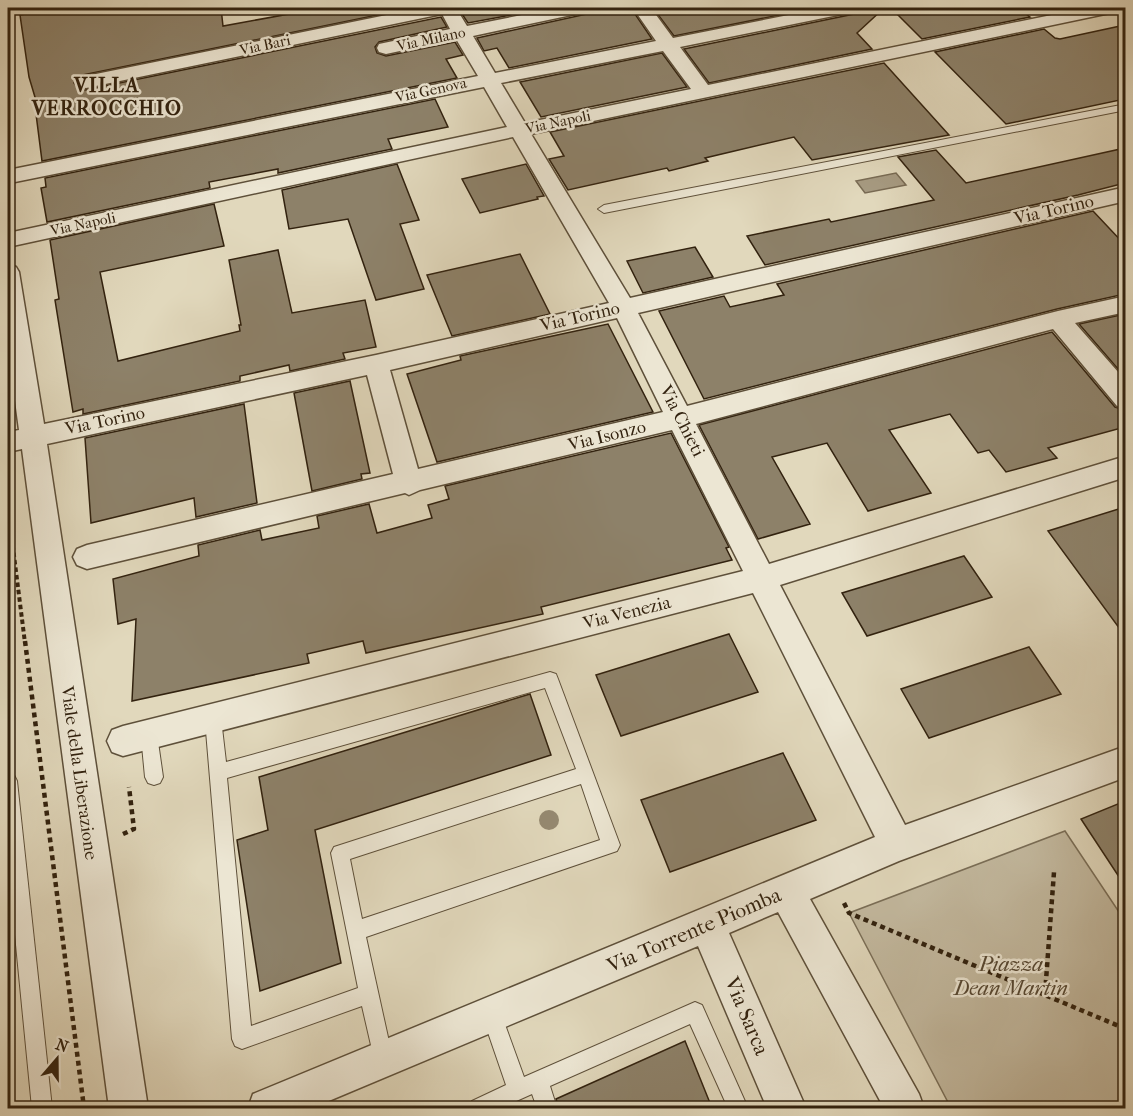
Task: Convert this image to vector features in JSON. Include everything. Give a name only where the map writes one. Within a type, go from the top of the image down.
[{"type":"street","name":"Via Chieti","points":[[446,8],[623,307],[897,845]]},
{"type":"street","name":"Via Bari","points":[[86,82],[446,8]]},
{"type":"street","name":"Via Milano","points":[[386,48],[581,8]]},
{"type":"street","points":[[642,8],[669,42],[703,92]]},
{"type":"street","name":"Via Genova","points":[[15,175],[489,78],[848,8]]},
{"type":"street","name":"Via Napoli","points":[[8,240],[519,130],[1110,8]]},
{"type":"street","name":"Via Torino","points":[[20,439],[376,364],[1125,194]]},
{"type":"street","name":"Viale della Liberazione","points":[[8,272],[20,439],[128,1108]]},
{"type":"street","name":"Via Isonzo","points":[[87,557],[409,484],[680,418],[1058,319],[1125,304]]},
{"type":"street","points":[[1058,319],[1125,399]]},
{"type":"street","points":[[376,364],[409,484]]},
{"type":"street","name":"Via Venezia","points":[[136,738],[763,578],[1125,466]]},
{"type":"street","name":"Via Torrente Piomba","points":[[267,1108],[897,845],[1125,761]]},
{"type":"street","points":[[786,891],[905,1108]]},
{"type":"street","name":"Via Sarca","points":[[707,924],[787,1108]]},
{"type":"lane","points":[[604,209],[1125,107]]},
{"type":"lane","points":[[218,772],[550,679],[611,844],[355,931]]},
{"type":"lane","points":[[213,718],[242,1039],[369,994]]},
{"type":"lane","points":[[136,738],[154,777]]},
{"type":"lane","points":[[382,1060],[340,853],[586,774]]},
{"type":"lane","points":[[8,781],[42,1108]]},
{"type":"lane","points":[[485,1107],[518,1090],[695,1012],[738,1108]]},
{"type":"lane","points":[[492,1015],[518,1090]]},
{"type":"lane","points":[[538,1081],[547,1108]]},
{"type":"path","name":"Viale della Liberazione","points":[[8,508],[84,1108]]},
{"type":"path","points":[[1044,994],[1054,872]]},
{"type":"path","points":[[849,913],[1125,1029]]},
{"type":"green space","name":"Piazza Dean Martin","points":[[1065,831],[1125,921],[1125,1108],[951,1108],[849,913]]},
{"type":"shaded area","points":[[896,173],[906,185],[865,193],[856,181]]},
{"type":"building","points":[[57,8],[221,8],[223,26],[322,8],[412,8],[78,76],[74,83],[78,88],[85,90],[441,17],[447,27],[379,42],[375,47],[377,53],[386,56],[455,42],[463,55],[446,59],[457,78],[42,161],[36,114],[40,114],[29,77],[20,15]]},
{"type":"building","points":[[458,8],[510,8],[511,15],[468,23]]},
{"type":"building","points":[[614,8],[631,8],[652,39],[509,68],[497,48],[484,51],[477,38]]},
{"type":"building","points":[[653,8],[815,8],[674,36]]},
{"type":"building","points":[[859,8],[884,8],[857,33],[872,49],[709,83],[684,49],[854,14]]},
{"type":"building","points":[[891,8],[1018,8],[1030,17],[922,39]]},
{"type":"building","points":[[1125,25],[1125,99],[1006,124],[935,52],[1044,29],[1055,38],[1060,39]]},
{"type":"building","points":[[662,53],[687,87],[541,117],[520,82]]},
{"type":"building","points":[[884,63],[949,135],[812,160],[794,137],[705,158],[708,161],[669,171],[667,168],[568,190],[549,159],[564,156],[550,132]]},
{"type":"building","points":[[435,99],[448,127],[388,139],[392,149],[278,173],[278,169],[209,182],[210,188],[47,222],[41,188],[46,187],[45,178]]},
{"type":"building","points":[[1125,148],[1125,183],[1078,195],[765,265],[747,236],[829,219],[831,222],[934,200],[898,157],[936,150],[966,183]]},
{"type":"building","points":[[397,164],[419,220],[400,224],[424,289],[376,300],[348,219],[289,229],[282,190]]},
{"type":"building","points":[[526,164],[544,196],[480,213],[462,179]]},
{"type":"building","points":[[214,204],[224,246],[100,272],[118,361],[240,331],[239,325],[241,325],[229,260],[278,250],[292,313],[365,300],[376,347],[343,353],[345,359],[290,371],[289,365],[240,376],[240,381],[83,414],[83,409],[73,412],[55,300],[59,299],[50,240]]},
{"type":"building","points":[[1093,211],[1125,245],[1125,294],[1057,309],[704,399],[659,311],[724,296],[730,307],[784,295],[777,284]]},
{"type":"building","points":[[695,247],[713,277],[643,293],[627,261]]},
{"type":"building","points":[[520,254],[550,314],[452,336],[427,275]]},
{"type":"building","points":[[1125,314],[1125,377],[1079,324]]},
{"type":"building","points":[[608,324],[653,412],[437,462],[407,374],[461,360],[460,356]]},
{"type":"building","points":[[1052,332],[1115,407],[1125,410],[1125,427],[1048,448],[1057,458],[1006,472],[989,450],[978,453],[950,414],[889,430],[931,493],[868,511],[827,443],[772,457],[810,524],[758,539],[699,425]]},
{"type":"building","points":[[350,381],[370,473],[361,474],[362,479],[312,491],[294,393]]},
{"type":"building","points":[[244,404],[257,503],[196,517],[194,498],[91,523],[85,438]]},
{"type":"building","points":[[671,433],[729,547],[726,548],[732,560],[541,607],[543,614],[366,653],[363,641],[307,654],[309,663],[132,701],[136,619],[118,624],[113,579],[199,556],[198,545],[260,530],[262,540],[319,528],[317,516],[369,504],[377,533],[432,518],[428,505],[449,499],[445,486]]},
{"type":"building","points":[[1125,507],[1125,636],[1048,531]]},
{"type":"building","points":[[964,556],[992,597],[867,636],[842,593]]},
{"type":"building","points":[[729,634],[758,692],[621,736],[596,675]]},
{"type":"building","points":[[1029,647],[1061,694],[929,738],[901,689]]},
{"type":"building","points":[[530,694],[551,755],[315,830],[341,963],[260,991],[237,840],[268,830],[259,777]]},
{"type":"building","points":[[783,753],[816,820],[670,872],[641,800]]},
{"type":"building","points":[[1125,801],[1125,886],[1081,819]]},
{"type":"building","points":[[685,1041],[712,1108],[559,1108],[556,1099]]},
{"type":"district","name":"VILLA VERROCCHIO","points":[[107,96]]}]
